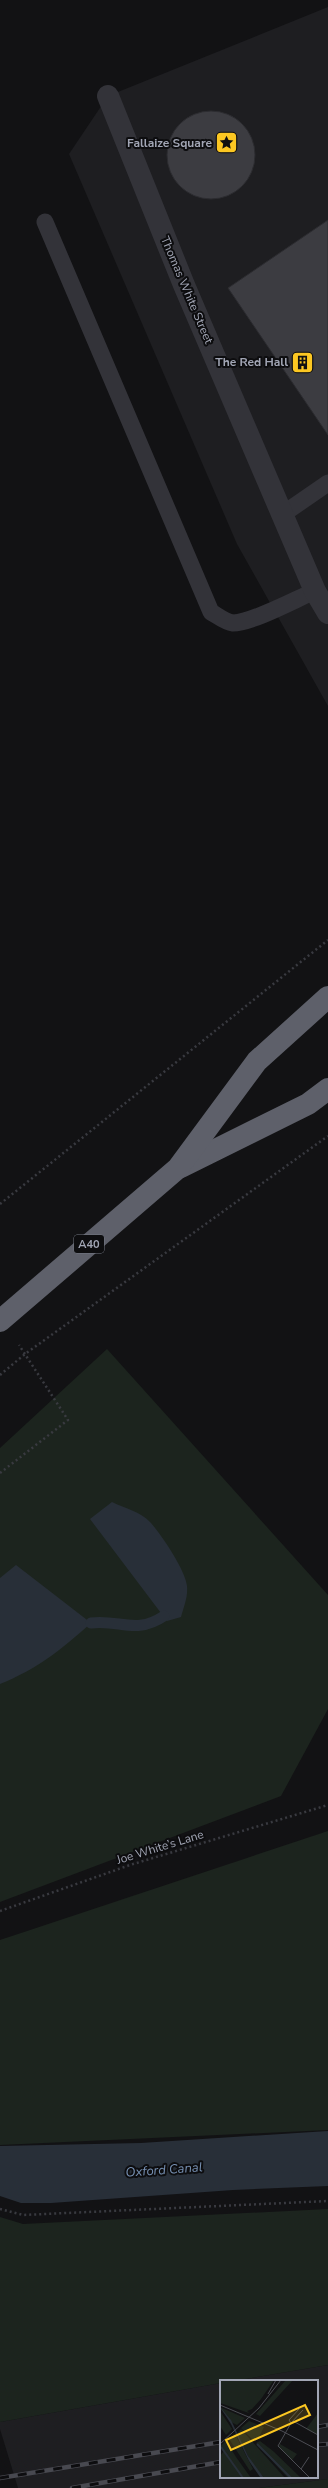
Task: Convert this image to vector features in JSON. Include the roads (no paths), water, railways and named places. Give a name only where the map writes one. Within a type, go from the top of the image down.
[{"type":"highway","name":"A40","points":[[1,1320],[178,1168],[257,1062],[328,997]]},
{"type":"highway","name":"A40","points":[[178,1168],[308,1104],[328,1089]]},
{"type":"street","name":"Thomas White Street","points":[[108,96],[184,285],[315,591],[328,613]]},
{"type":"lane","points":[[45,222],[212,612],[222,619],[234,623],[254,618],[315,591]]},
{"type":"lane","points":[[283,514],[328,483]]},
{"type":"water","points":[[112,1502],[137,1513],[150,1522],[178,1562],[186,1579],[187,1586],[186,1598],[181,1617],[167,1621],[90,1519]]},
{"type":"water","points":[[16,1565],[91,1623],[48,1658],[26,1672],[0,1684],[0,1578]]},
{"type":"water","name":"Oxford Canal","points":[[328,2131],[328,2186],[233,2190],[51,2203],[21,2203],[0,2196],[0,2146],[141,2143]]},
{"type":"waterway","points":[[91,1623],[101,1622],[136,1626],[154,1622],[164,1616]]},
{"type":"railway","points":[[318,2427],[328,2425]]},
{"type":"railway","points":[[0,2478],[220,2442]]},
{"type":"railway","points":[[318,2445],[328,2444]]},
{"type":"railway","points":[[72,2488],[220,2462]]},
{"type":"place","name":"Fallaize Square","points":[[227,143]]},
{"type":"place","name":"The Red Hall","points":[[303,362]]}]
